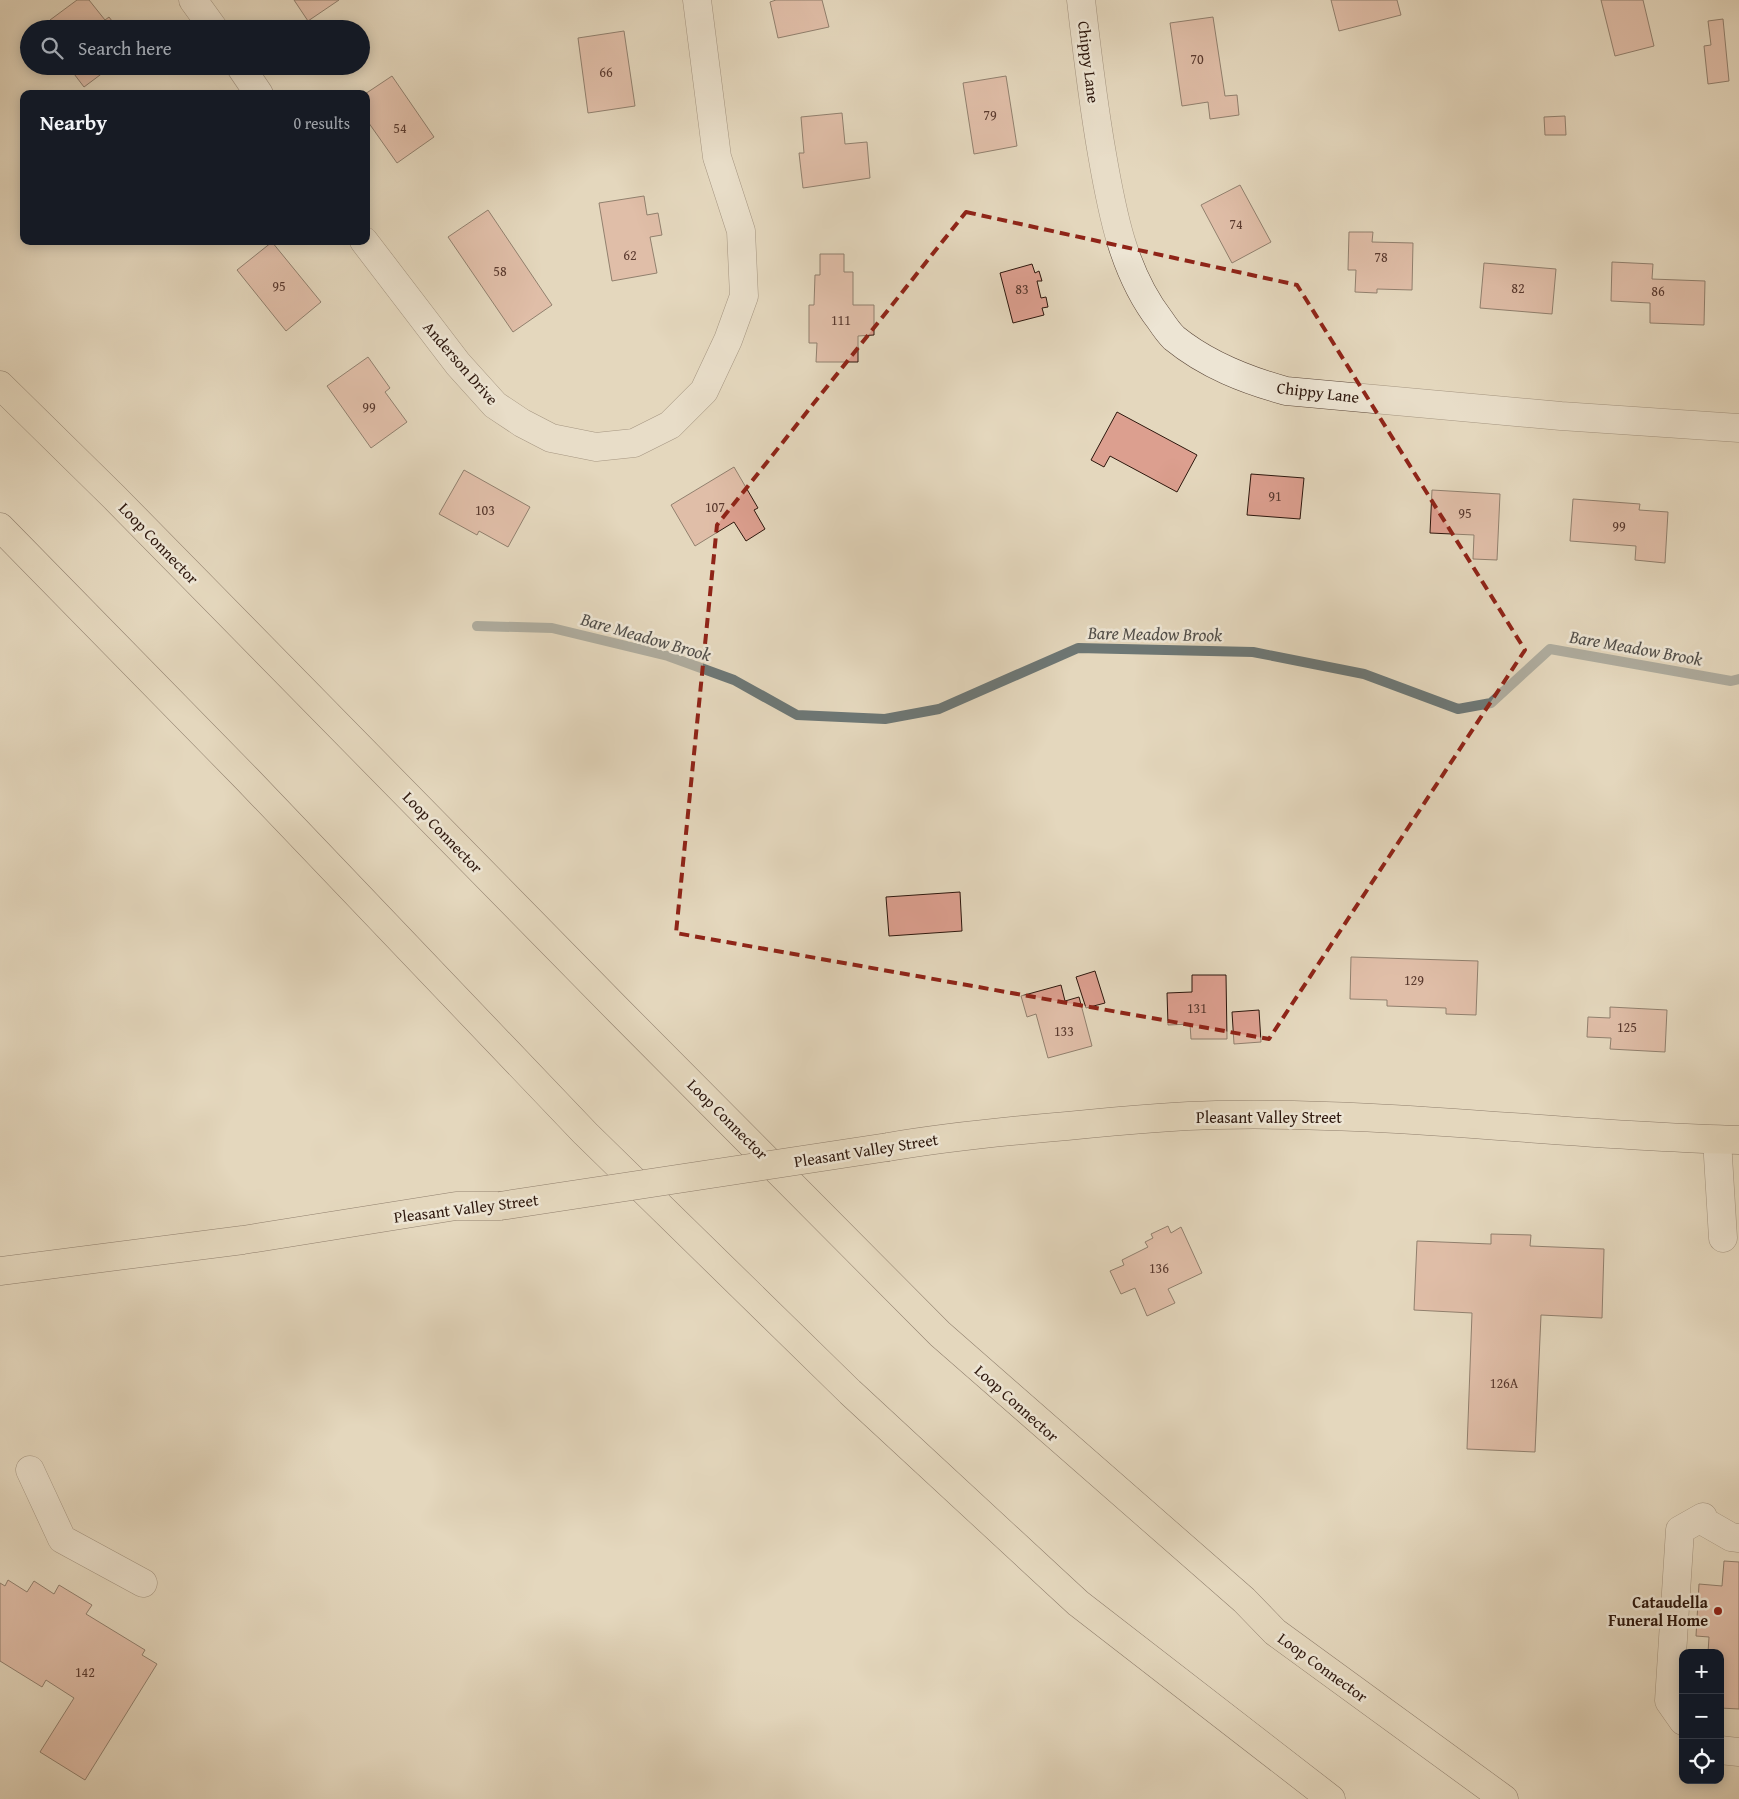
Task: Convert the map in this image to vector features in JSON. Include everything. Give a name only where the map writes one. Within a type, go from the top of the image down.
[{"type":"main road","name":"Loop Connector","points":[[0,386],[114,497],[571,963],[940,1334],[1244,1600],[1275,1632],[1504,1799]]},
{"type":"main road","points":[[0,527],[247,778],[585,1133],[932,1470],[1078,1603],[1331,1799]]},
{"type":"main road","points":[[0,554],[247,778]]},
{"type":"main road","name":"Pleasant Valley Street","points":[[0,1270],[243,1240],[456,1206],[500,1206],[951,1136],[1142,1119],[1216,1114],[1355,1117],[1728,1140]]},
{"type":"street","points":[[193,0],[207,20]]},
{"type":"street","name":"Anderson Drive","points":[[367,245],[458,364],[495,405],[522,423],[551,438],[596,447],[634,443],[670,425],[704,391],[728,340],[744,296],[741,231],[717,157],[697,0]]},
{"type":"street","name":"Chippy Lane","points":[[1081,0],[1092,95],[1108,192],[1126,257],[1147,303],[1173,337],[1210,362],[1244,379],[1286,391],[1561,416],[1739,428]]},
{"type":"street","points":[[246,75],[257,90]]},
{"type":"street","points":[[1723,1238],[1728,1140]]},
{"type":"street","points":[[30,1470],[62,1538],[142,1582]]},
{"type":"street","points":[[1679,1715],[1670,1701],[1680,1530],[1703,1517],[1703,1521],[1731,1537],[1739,1538]]},
{"type":"street","points":[[1724,1750],[1739,1752]]},
{"type":"highlighted area","points":[[966,212],[1297,285],[1525,650],[1269,1039],[676,933],[717,525]]},
{"type":"building","points":[[77,0],[89,0],[105,20],[50,20]]},
{"type":"building","points":[[294,0],[339,0],[309,20],[307,20]]},
{"type":"building","points":[[776,0],[822,0],[829,27],[778,38],[770,2]]},
{"type":"building","points":[[1331,0],[1397,0],[1401,15],[1339,31]]},
{"type":"building","points":[[1601,0],[1643,0],[1654,46],[1615,56]]},
{"type":"building","points":[[1213,17],[1225,96],[1237,95],[1239,115],[1210,119],[1208,102],[1182,106],[1170,23]]},
{"type":"building","points":[[1723,19],[1729,81],[1708,84],[1704,46],[1711,45],[1708,21]]},
{"type":"building","points":[[624,31],[635,106],[588,113],[578,38]]},
{"type":"building","points":[[75,75],[100,75],[84,87]]},
{"type":"building","points":[[392,76],[434,137],[397,163],[370,125],[370,91]]},
{"type":"building","points":[[1006,76],[1017,146],[974,154],[963,83]]},
{"type":"building","points":[[842,113],[845,144],[867,142],[870,178],[803,188],[799,153],[804,153],[801,117]]},
{"type":"building","points":[[1565,116],[1566,135],[1545,135],[1544,117]]},
{"type":"building","points":[[1240,185],[1271,242],[1232,263],[1201,205]]},
{"type":"building","points":[[644,196],[647,215],[658,213],[662,235],[650,237],[657,273],[612,281],[599,203]]},
{"type":"building","points":[[488,210],[552,305],[513,332],[448,237]]},
{"type":"building","points":[[1349,232],[1373,232],[1372,242],[1413,243],[1412,290],[1377,289],[1377,293],[1355,292],[1356,270],[1348,270]]},
{"type":"building","points":[[268,245],[274,245],[321,302],[286,331],[237,270]]},
{"type":"building","points":[[820,254],[844,254],[844,272],[853,272],[853,305],[874,305],[874,335],[858,336],[858,362],[816,362],[817,343],[809,343],[809,305],[814,305],[815,275],[820,275]]},
{"type":"building","points":[[1612,262],[1653,264],[1652,279],[1705,281],[1704,325],[1650,323],[1650,303],[1611,301]]},
{"type":"building","points":[[1484,263],[1556,269],[1552,314],[1480,308]]},
{"type":"building","points":[[1032,264],[1035,273],[1039,271],[1042,281],[1037,281],[1041,298],[1046,297],[1048,307],[1042,308],[1044,315],[1013,323],[1000,273]]},
{"type":"building","points":[[368,357],[390,388],[385,392],[407,422],[371,448],[327,386]]},
{"type":"building","points":[[1117,412],[1197,455],[1177,492],[1110,456],[1104,467],[1091,460]]},
{"type":"building","points":[[734,467],[758,508],[754,510],[765,529],[746,541],[734,522],[695,546],[671,505]]},
{"type":"building","points":[[464,470],[530,507],[508,547],[479,531],[477,535],[439,514]]},
{"type":"building","points":[[1251,474],[1304,478],[1300,519],[1247,515]]},
{"type":"building","points":[[1432,490],[1500,494],[1497,560],[1473,559],[1474,535],[1430,533]]},
{"type":"building","points":[[1573,499],[1640,504],[1639,510],[1668,512],[1665,563],[1635,560],[1636,546],[1570,541]]},
{"type":"building","points":[[960,892],[962,931],[889,936],[886,897]]},
{"type":"building","points":[[1351,957],[1478,961],[1476,1015],[1446,1014],[1446,1008],[1387,1006],[1387,1000],[1350,999]]},
{"type":"building","points":[[1095,971],[1105,1003],[1086,1008],[1076,977]]},
{"type":"building","points":[[1192,975],[1226,975],[1227,1039],[1191,1039],[1190,1024],[1168,1025],[1167,993],[1192,992]]},
{"type":"building","points":[[1061,985],[1065,1001],[1079,997],[1092,1046],[1048,1058],[1036,1014],[1027,1017],[1021,996]]},
{"type":"building","points":[[1610,1007],[1667,1010],[1665,1052],[1610,1049],[1611,1038],[1587,1037],[1588,1017],[1610,1018]]},
{"type":"building","points":[[1259,1010],[1261,1042],[1234,1044],[1232,1012]]},
{"type":"building","points":[[1168,1226],[1171,1233],[1181,1227],[1202,1273],[1168,1289],[1175,1303],[1147,1316],[1135,1288],[1121,1294],[1110,1271],[1124,1265],[1122,1260],[1148,1247],[1145,1242],[1153,1238],[1151,1234]]},
{"type":"building","points":[[1491,1234],[1531,1235],[1530,1246],[1604,1249],[1602,1318],[1541,1315],[1535,1452],[1467,1449],[1472,1313],[1414,1310],[1417,1241],[1491,1244]]},
{"type":"building","name":"Cataudella Funeral Home","points":[[1724,1561],[1739,1562],[1739,1709],[1724,1708],[1724,1649],[1708,1649],[1709,1637],[1696,1636],[1699,1584],[1722,1586]]},
{"type":"building","points":[[8,1580],[27,1592],[34,1581],[54,1594],[59,1585],[92,1605],[86,1614],[145,1650],[142,1655],[157,1664],[85,1780],[40,1752],[74,1698],[46,1680],[42,1687],[0,1661],[0,1583],[5,1586]]},
{"type":"waterway","name":"Bare Meadow Brook","points":[[477,626],[552,628],[668,656],[734,680],[797,715],[885,719],[939,709],[1078,648],[1253,652],[1364,674],[1458,709],[1491,703],[1550,649],[1731,681],[1739,679]]},
{"type":"place","name":"Cataudella Funeral Home","points":[[1718,1611]]}]
